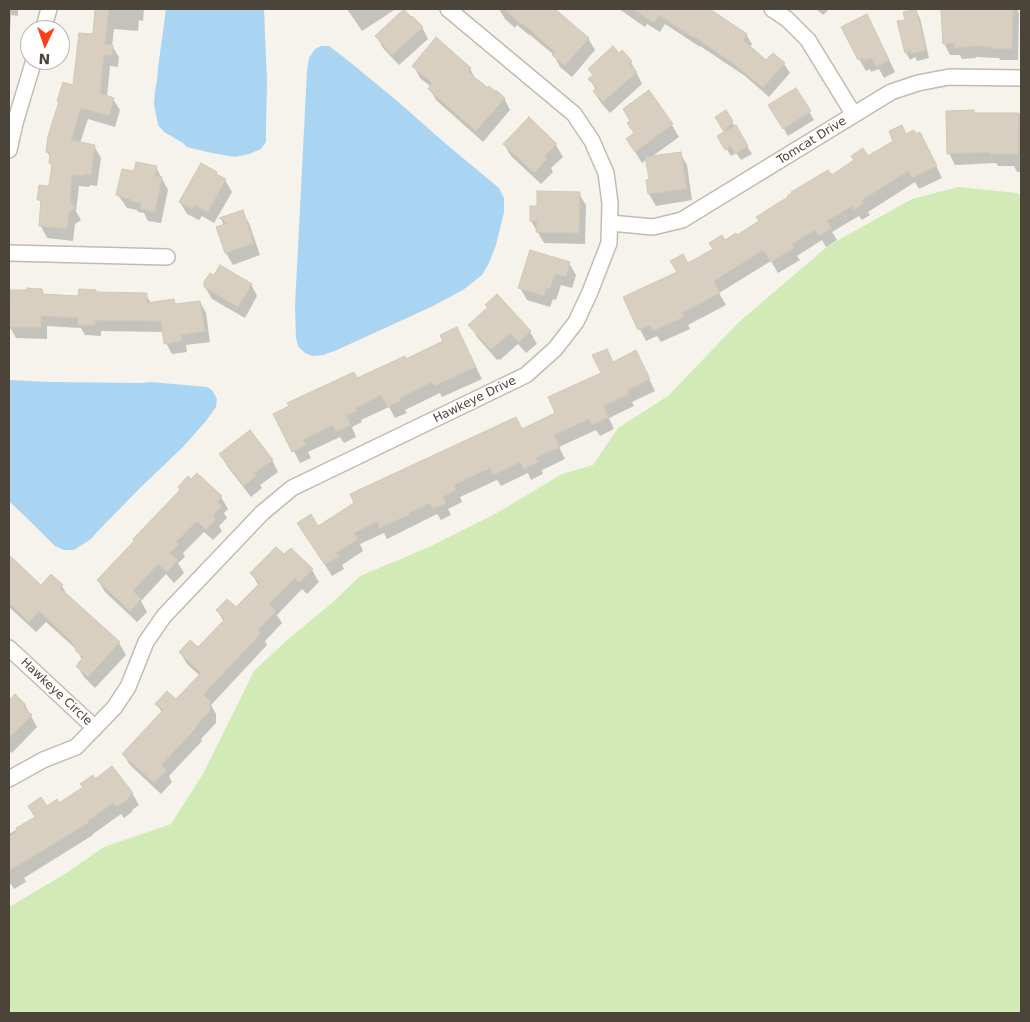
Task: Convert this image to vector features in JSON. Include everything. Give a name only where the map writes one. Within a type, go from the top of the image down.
[{"type":"street","name":"Hawkeye Drive","points":[[95,728],[114,708],[128,687],[146,642],[164,616],[262,513],[292,488],[526,375],[555,349],[576,322],[609,243],[610,203],[606,172],[592,141],[574,114],[448,9]]},
{"type":"street","points":[[772,9],[787,19],[808,40],[854,115]]},
{"type":"street","points":[[9,150],[31,70]]},
{"type":"street","name":"Tomcat Drive","points":[[610,223],[652,227],[682,220],[891,92],[918,83],[949,77],[1021,78]]},
{"type":"street","points":[[9,253],[167,258]]},
{"type":"street","name":"Hawkeye Circle","points":[[9,648],[95,728],[76,747],[43,760],[9,779]]},
{"type":"green space","points":[[958,187],[1017,193],[1021,196],[1021,1013],[9,1013],[9,907],[65,874],[104,847],[171,824],[203,774],[254,671],[360,576],[427,548],[497,513],[562,474],[593,465],[618,428],[668,396],[739,322],[828,246],[912,199]]},
{"type":"water","points":[[166,9],[264,9],[267,81],[266,142],[261,149],[235,157],[212,153],[187,147],[164,132],[158,125],[154,104]]},
{"type":"water","points":[[321,46],[329,46],[346,59],[499,188],[504,198],[504,212],[496,245],[489,263],[482,275],[463,290],[433,306],[337,350],[323,355],[312,356],[305,353],[298,346],[295,306],[307,71],[309,58],[315,49]]},
{"type":"water","points":[[9,380],[151,382],[207,387],[212,390],[217,399],[216,407],[183,447],[91,539],[74,550],[64,550],[55,546],[9,501]]},
{"type":"building","points":[[95,9],[109,9],[105,44],[113,45],[112,56],[104,55],[100,93],[114,98],[109,116],[81,108],[71,140],[95,145],[91,175],[72,175],[70,202],[75,208],[69,212],[67,229],[39,226],[41,200],[37,200],[39,185],[49,186],[52,164],[49,163],[50,153],[46,152],[48,136],[59,101],[57,101],[63,82],[73,85],[79,33],[93,34]]},
{"type":"building","points":[[404,9],[423,27],[392,55],[375,36]]},
{"type":"building","points":[[504,9],[555,9],[589,38],[565,66],[552,55],[555,52]]},
{"type":"building","points":[[633,9],[710,9],[747,34],[743,40],[766,60],[773,53],[785,63],[763,88],[738,67],[659,15],[654,23]]},
{"type":"building","points":[[916,9],[926,50],[911,54],[911,50],[905,53],[897,21],[905,20],[903,12]]},
{"type":"building","points":[[941,9],[1013,9],[1012,49],[970,46],[954,48],[954,43],[943,44]]},
{"type":"building","points":[[867,14],[889,60],[876,67],[872,58],[864,61],[862,58],[858,60],[841,27]]},
{"type":"building","points":[[436,37],[471,68],[468,72],[488,88],[489,86],[496,90],[505,98],[476,131],[428,89],[432,83],[412,66]]},
{"type":"building","points":[[613,46],[619,53],[622,50],[632,61],[629,63],[637,72],[603,102],[593,91],[597,88],[588,79],[593,75],[588,69]]},
{"type":"building","points":[[796,88],[811,111],[783,129],[768,105]]},
{"type":"building","points":[[649,90],[673,124],[635,152],[626,139],[634,133],[627,123],[630,121],[623,109]]},
{"type":"building","points":[[726,110],[733,121],[724,132],[715,117]]},
{"type":"building","points":[[974,110],[974,113],[1019,113],[1018,154],[990,154],[990,152],[947,154],[946,111]]},
{"type":"building","points":[[529,117],[557,144],[545,156],[547,159],[534,173],[503,144]]},
{"type":"building","points":[[736,125],[748,146],[735,154],[731,146],[725,150],[717,136]]},
{"type":"building","points":[[902,125],[906,134],[914,130],[916,134],[920,132],[937,166],[912,178],[908,171],[862,200],[864,203],[854,210],[852,206],[827,221],[832,228],[819,236],[815,230],[792,244],[794,248],[771,262],[763,250],[714,281],[720,293],[682,313],[684,317],[653,331],[650,325],[638,330],[623,297],[677,272],[670,261],[683,254],[688,263],[713,249],[709,243],[722,235],[725,240],[736,233],[737,235],[759,221],[756,217],[788,197],[791,192],[828,170],[832,175],[854,160],[851,156],[863,148],[868,156],[893,141],[889,131]]},
{"type":"building","points":[[681,152],[687,189],[648,194],[646,180],[649,179],[645,157]]},
{"type":"building","points":[[136,162],[157,166],[155,176],[162,177],[155,212],[140,209],[141,203],[116,195],[122,169],[134,171]]},
{"type":"building","points":[[201,163],[226,179],[208,212],[195,205],[193,209],[179,202]]},
{"type":"building","points":[[537,191],[580,192],[579,233],[536,232],[537,221],[530,221],[530,206],[537,206]]},
{"type":"building","points":[[243,210],[254,243],[225,253],[216,227],[228,223],[219,218]]},
{"type":"building","points":[[530,250],[570,262],[566,277],[555,274],[550,289],[546,288],[544,296],[518,288]]},
{"type":"building","points":[[220,265],[252,284],[238,307],[204,287],[204,282],[210,273],[214,275]]},
{"type":"building","points":[[27,288],[42,289],[42,294],[78,296],[79,289],[96,290],[96,292],[147,293],[147,303],[174,299],[175,304],[200,301],[205,331],[181,335],[182,341],[164,344],[161,321],[95,320],[95,325],[78,325],[78,318],[41,316],[41,328],[9,327],[10,290],[27,290]]},
{"type":"building","points":[[497,294],[531,331],[519,342],[510,333],[490,349],[468,325],[488,307],[485,305]]},
{"type":"building","points":[[457,327],[476,367],[434,386],[432,382],[400,398],[401,401],[388,407],[381,395],[356,408],[357,411],[346,415],[351,425],[336,432],[333,425],[303,440],[306,445],[292,452],[273,414],[289,406],[287,403],[354,372],[357,378],[405,356],[406,359],[443,341],[440,335]]},
{"type":"building","points":[[607,349],[613,362],[636,350],[650,379],[627,390],[629,394],[603,406],[609,417],[592,425],[589,419],[554,435],[560,447],[536,458],[538,462],[524,469],[520,462],[493,475],[490,468],[454,485],[456,490],[443,497],[446,503],[433,509],[430,503],[380,528],[377,522],[354,533],[358,539],[336,553],[339,556],[325,565],[297,523],[311,514],[318,526],[354,503],[350,494],[516,417],[522,429],[555,413],[548,397],[601,373],[592,355]]},
{"type":"building","points":[[250,430],[273,460],[254,473],[256,476],[244,486],[219,454]]},
{"type":"building","points":[[197,473],[222,496],[217,502],[222,506],[213,515],[216,519],[206,530],[197,521],[176,542],[179,544],[170,553],[178,560],[167,572],[158,564],[133,591],[141,599],[130,611],[97,580],[180,490],[178,487],[188,476],[191,479]]},
{"type":"building","points":[[276,547],[284,554],[291,548],[313,569],[299,583],[295,578],[269,604],[276,611],[258,630],[261,633],[203,695],[210,701],[210,711],[161,765],[167,770],[154,783],[122,754],[163,710],[155,704],[167,691],[176,699],[201,673],[179,652],[190,640],[198,647],[225,619],[216,610],[227,599],[236,607],[260,583],[250,573]]},
{"type":"building","points":[[9,555],[41,585],[51,574],[63,585],[60,588],[120,642],[88,677],[76,666],[83,657],[75,650],[76,648],[72,642],[39,611],[29,622],[9,603]]},
{"type":"building","points":[[15,694],[26,705],[24,707],[32,715],[9,738],[9,701]]},
{"type":"building","points":[[112,766],[133,793],[128,799],[117,807],[113,803],[88,823],[9,871],[9,837],[16,832],[16,828],[35,817],[28,806],[41,797],[47,806],[57,799],[59,803],[83,787],[80,784],[93,775],[95,779]]}]
